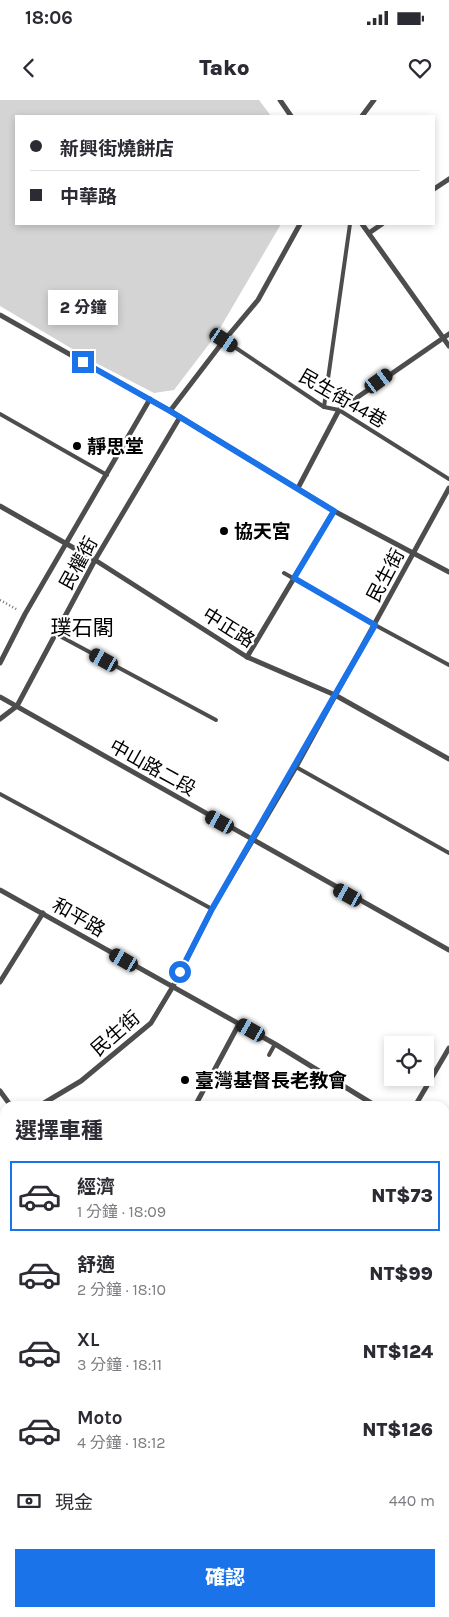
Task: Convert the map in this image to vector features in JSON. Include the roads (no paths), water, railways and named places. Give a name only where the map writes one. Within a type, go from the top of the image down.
[{"type":"street","points":[[280,100],[290,115]]},
{"type":"street","points":[[363,115],[374,100]]},
{"type":"street","points":[[435,189],[449,179]]},
{"type":"street","points":[[170,411],[224,340],[258,300],[299,225]]},
{"type":"street","points":[[363,225],[449,346]]},
{"type":"street","points":[[369,233],[381,225]]},
{"type":"street","points":[[0,315],[170,411],[334,511],[449,572]]},
{"type":"street","points":[[298,488],[339,410],[449,334]]},
{"type":"street","name":"民權街","points":[[0,663],[25,614],[150,400]]},
{"type":"street","name":"民權街","points":[[0,719],[17,706],[95,560],[180,417]]},
{"type":"street","name":"民生街","points":[[47,1101],[81,1081],[151,1023],[172,988],[212,909],[296,767],[449,488]]},
{"type":"street","name":"中正路","points":[[0,506],[68,543],[247,657],[335,695],[449,759]]},
{"type":"street","points":[[247,657],[334,511]]},
{"type":"street","name":"中山路二段","points":[[0,697],[449,950]]},
{"type":"street","name":"和平路","points":[[0,890],[275,1044],[368,1101]]},
{"type":"street","points":[[0,982],[43,913]]},
{"type":"street","points":[[198,1101],[239,1024]]},
{"type":"street","points":[[418,1101],[449,1048]]},
{"type":"lane","points":[[324,406],[350,225]]},
{"type":"lane","name":"民生街44巷","points":[[224,340],[324,406],[339,410],[449,479]]},
{"type":"lane","points":[[0,414],[107,475]]},
{"type":"lane","points":[[284,573],[449,665]]},
{"type":"lane","points":[[56,634],[216,720]]},
{"type":"lane","points":[[296,767],[449,853]]},
{"type":"lane","points":[[0,794],[212,909]]},
{"type":"lane","points":[[269,1055],[275,1044]]},
{"type":"place","name":"靜思堂","points":[[77,446]]},
{"type":"place","name":"協天宮","points":[[224,531]]},
{"type":"place","name":"臺灣基督長老教會","points":[[185,1080]]},
{"type":"district","name":"璞石閣","points":[[82,628]]}]
